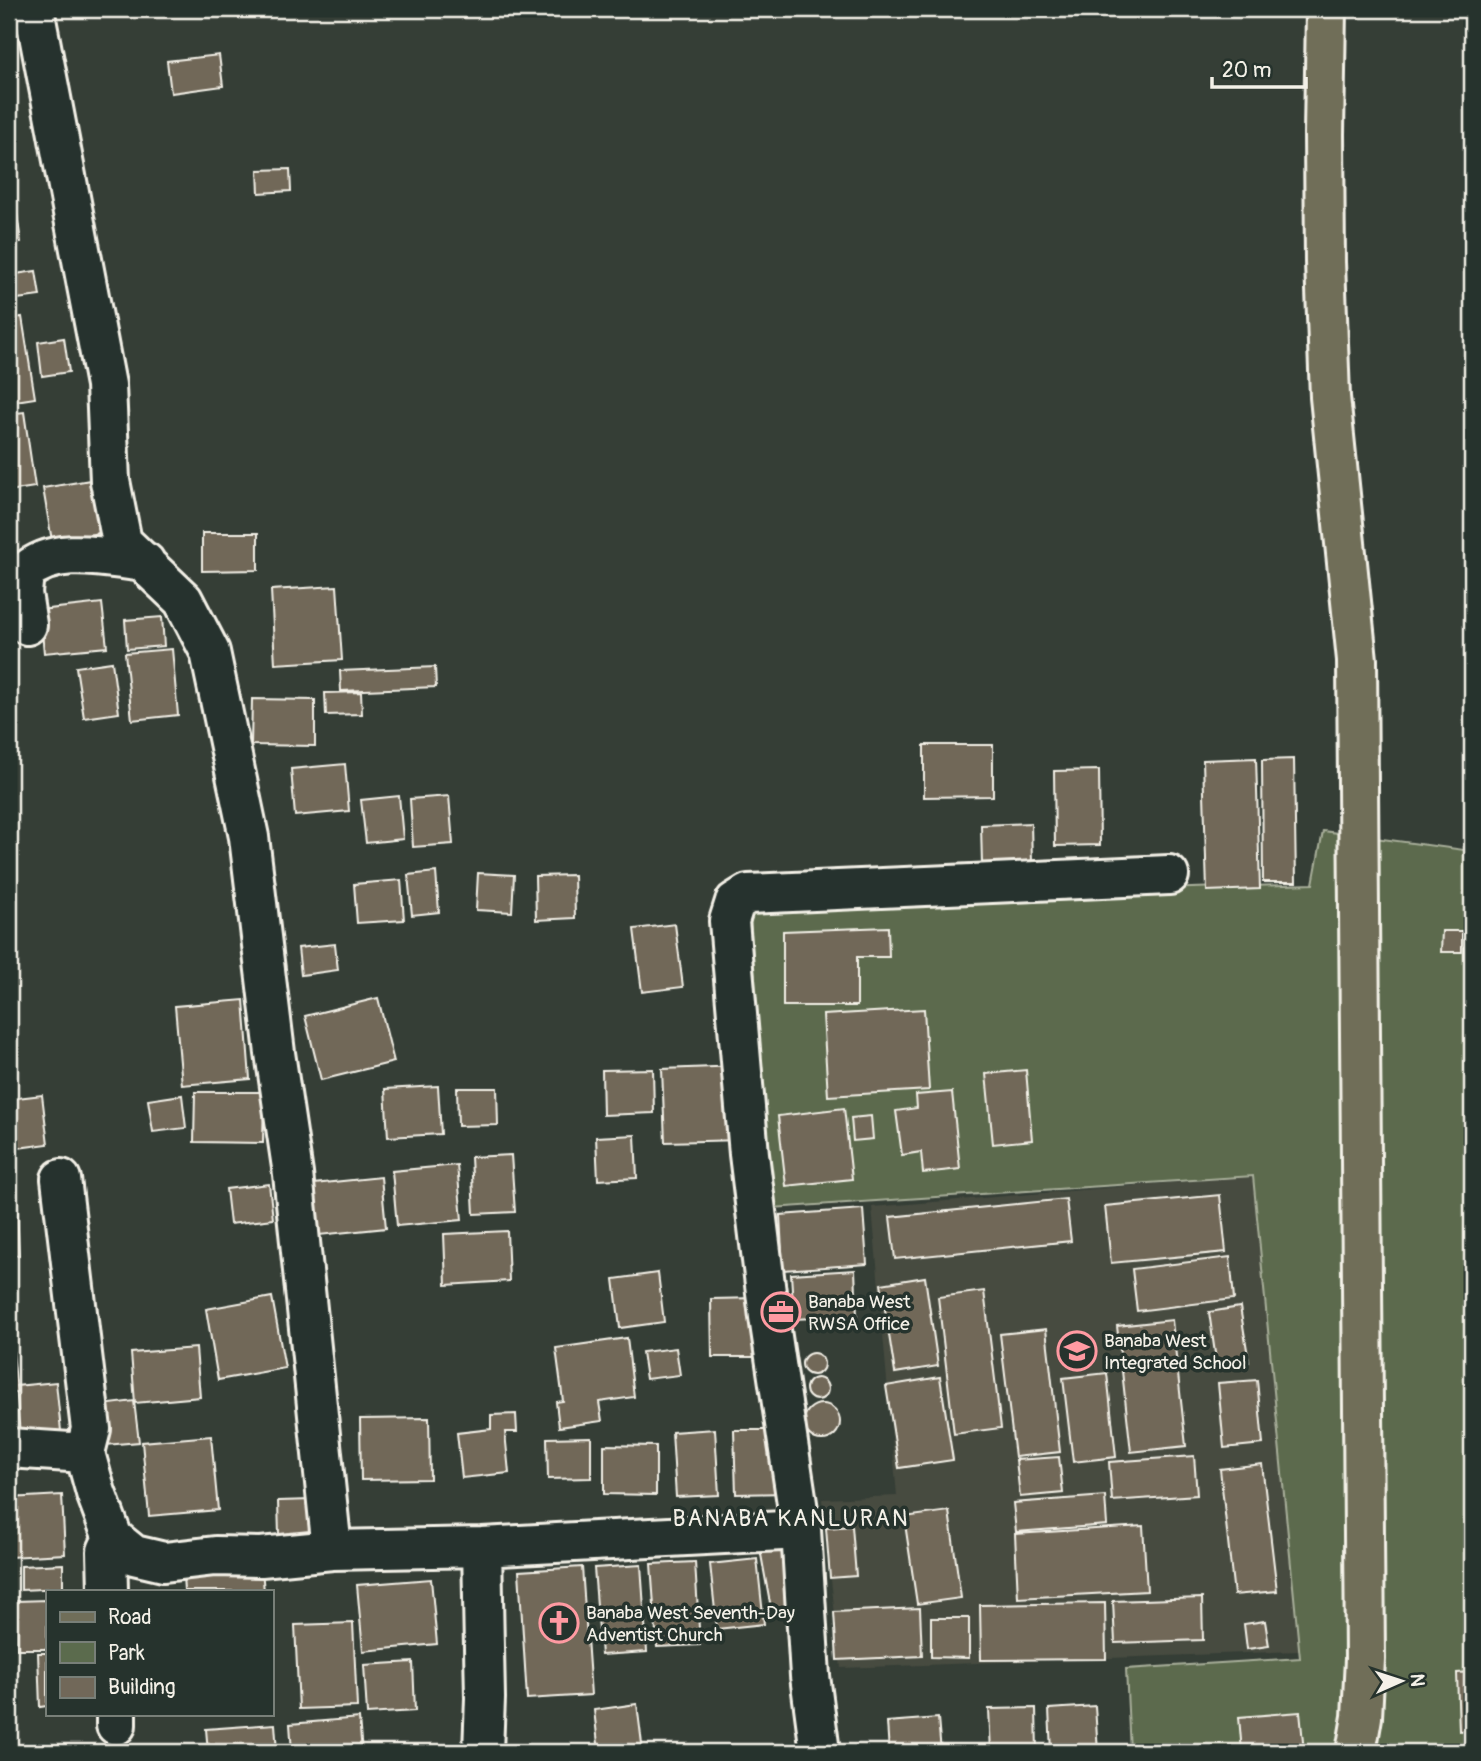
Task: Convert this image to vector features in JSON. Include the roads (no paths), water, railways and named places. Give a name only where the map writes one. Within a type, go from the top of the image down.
[{"type":"main road","points":[[1326,9],[1324,249],[1330,397],[1357,660],[1365,1659],[1362,1717],[1356,1752]]},
{"type":"street","points":[[34,9],[106,385],[110,481],[122,542],[183,600],[210,652],[249,837],[275,1053],[295,1186],[332,1550]]},
{"type":"street","points":[[27,625],[22,593],[24,573],[34,564],[71,554],[145,562]]},
{"type":"street","points":[[820,1752],[810,1676],[801,1530],[769,1317],[749,1154],[729,921],[735,902],[748,894],[1170,875]]},
{"type":"street","points":[[61,1179],[91,1429],[85,1453],[113,1538],[134,1555],[164,1562],[215,1556],[261,1557],[332,1550],[482,1547],[801,1530]]},
{"type":"street","points":[[9,1448],[85,1453]]},
{"type":"street","points":[[108,1590],[107,1551],[113,1538]]},
{"type":"street","points":[[482,1547],[485,1698],[483,1752]]},
{"type":"place","name":"Banaba West RWSA Office","points":[[781,1312]]},
{"type":"place","name":"Banaba West Integrated School","points":[[1077,1351]]},
{"type":"place","name":"Banaba West Seventh-Day Adventist Church","points":[[559,1623]]},
{"type":"district","name":"BANABA KANLURAN","points":[[791,1518]]}]
